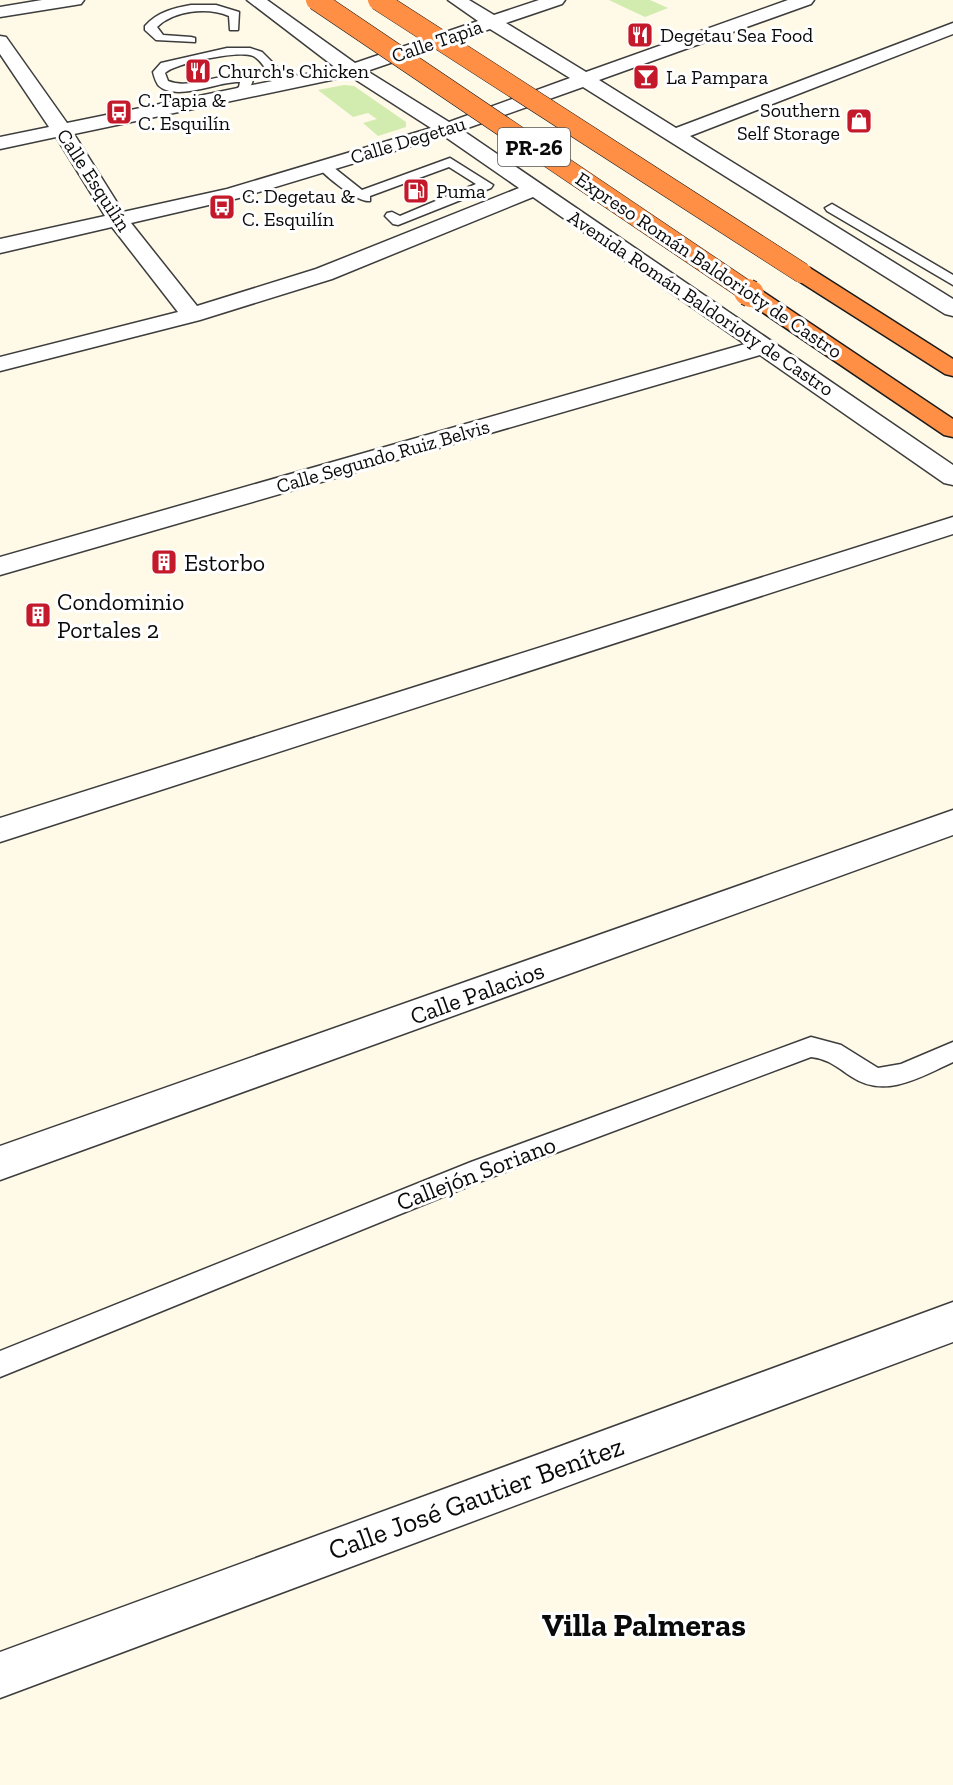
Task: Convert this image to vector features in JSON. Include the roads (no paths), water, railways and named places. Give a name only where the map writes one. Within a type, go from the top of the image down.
[{"type":"highway","name":"Expreso Román Baldorioty de Castro","points":[[316,0],[953,430]]},
{"type":"highway","name":"Expreso Román Baldorioty de Castro","points":[[378,0],[953,369]]},
{"type":"street","points":[[0,12],[75,0]]},
{"type":"street","points":[[256,0],[352,70]]},
{"type":"street","points":[[457,0],[953,309]]},
{"type":"street","name":"Calle Tapia","points":[[0,143],[352,70],[556,0]]},
{"type":"street","name":"Calle Degetau","points":[[0,246],[232,194],[447,129],[805,0]]},
{"type":"street","points":[[673,136],[953,28]]},
{"type":"street","name":"Calle Esquilín","points":[[0,41],[8,68],[62,131],[117,219],[192,315]]},
{"type":"street","name":"Avenida Román Baldorioty de Castro","points":[[352,70],[447,129],[953,477]]},
{"type":"street","points":[[0,364],[192,315],[324,274],[535,189]]},
{"type":"street","name":"Calle Segundo Ruiz Belvis","points":[[0,566],[765,346]]},
{"type":"street","points":[[0,830],[953,525]]},
{"type":"street","name":"Calle Palacios","points":[[0,1163],[953,822]]},
{"type":"street","name":"Calle José Gautier Benítez","points":[[0,1675],[953,1322]]},
{"type":"lane","points":[[191,40],[160,38],[151,30],[151,26],[160,18],[209,7],[224,9],[235,14],[234,28]]},
{"type":"lane","points":[[236,94],[244,89],[247,80],[225,77],[190,88],[179,88],[163,83],[159,72],[165,66],[241,51],[257,53],[276,75],[300,80]]},
{"type":"lane","points":[[324,166],[363,196],[450,162],[486,185],[460,193],[398,220],[392,216]]},
{"type":"lane","points":[[430,205],[456,221]]},
{"type":"lane","points":[[832,208],[953,281]]},
{"type":"lane","name":"Callejón Soriano","points":[[0,1364],[480,1170],[811,1047],[835,1051],[876,1078],[892,1076],[953,1052]]},
{"type":"place","name":"Degetau Sea Food","points":[[640,35]]},
{"type":"place","name":"Church's Chicken","points":[[198,71]]},
{"type":"place","name":"La Pampara","points":[[646,77]]},
{"type":"place","name":"C. Tapia & C. Esquilín","points":[[119,112]]},
{"type":"place","name":"Southern Self Storage","points":[[859,121]]},
{"type":"place","name":"Puma","points":[[416,191]]},
{"type":"place","name":"C. Degetau & C. Esquilín","points":[[222,207]]},
{"type":"place","name":"Estorbo","points":[[164,562]]},
{"type":"place","name":"Condominio Portales 2","points":[[38,615]]},
{"type":"district","name":"Villa Palmeras","points":[[644,1625]]}]
